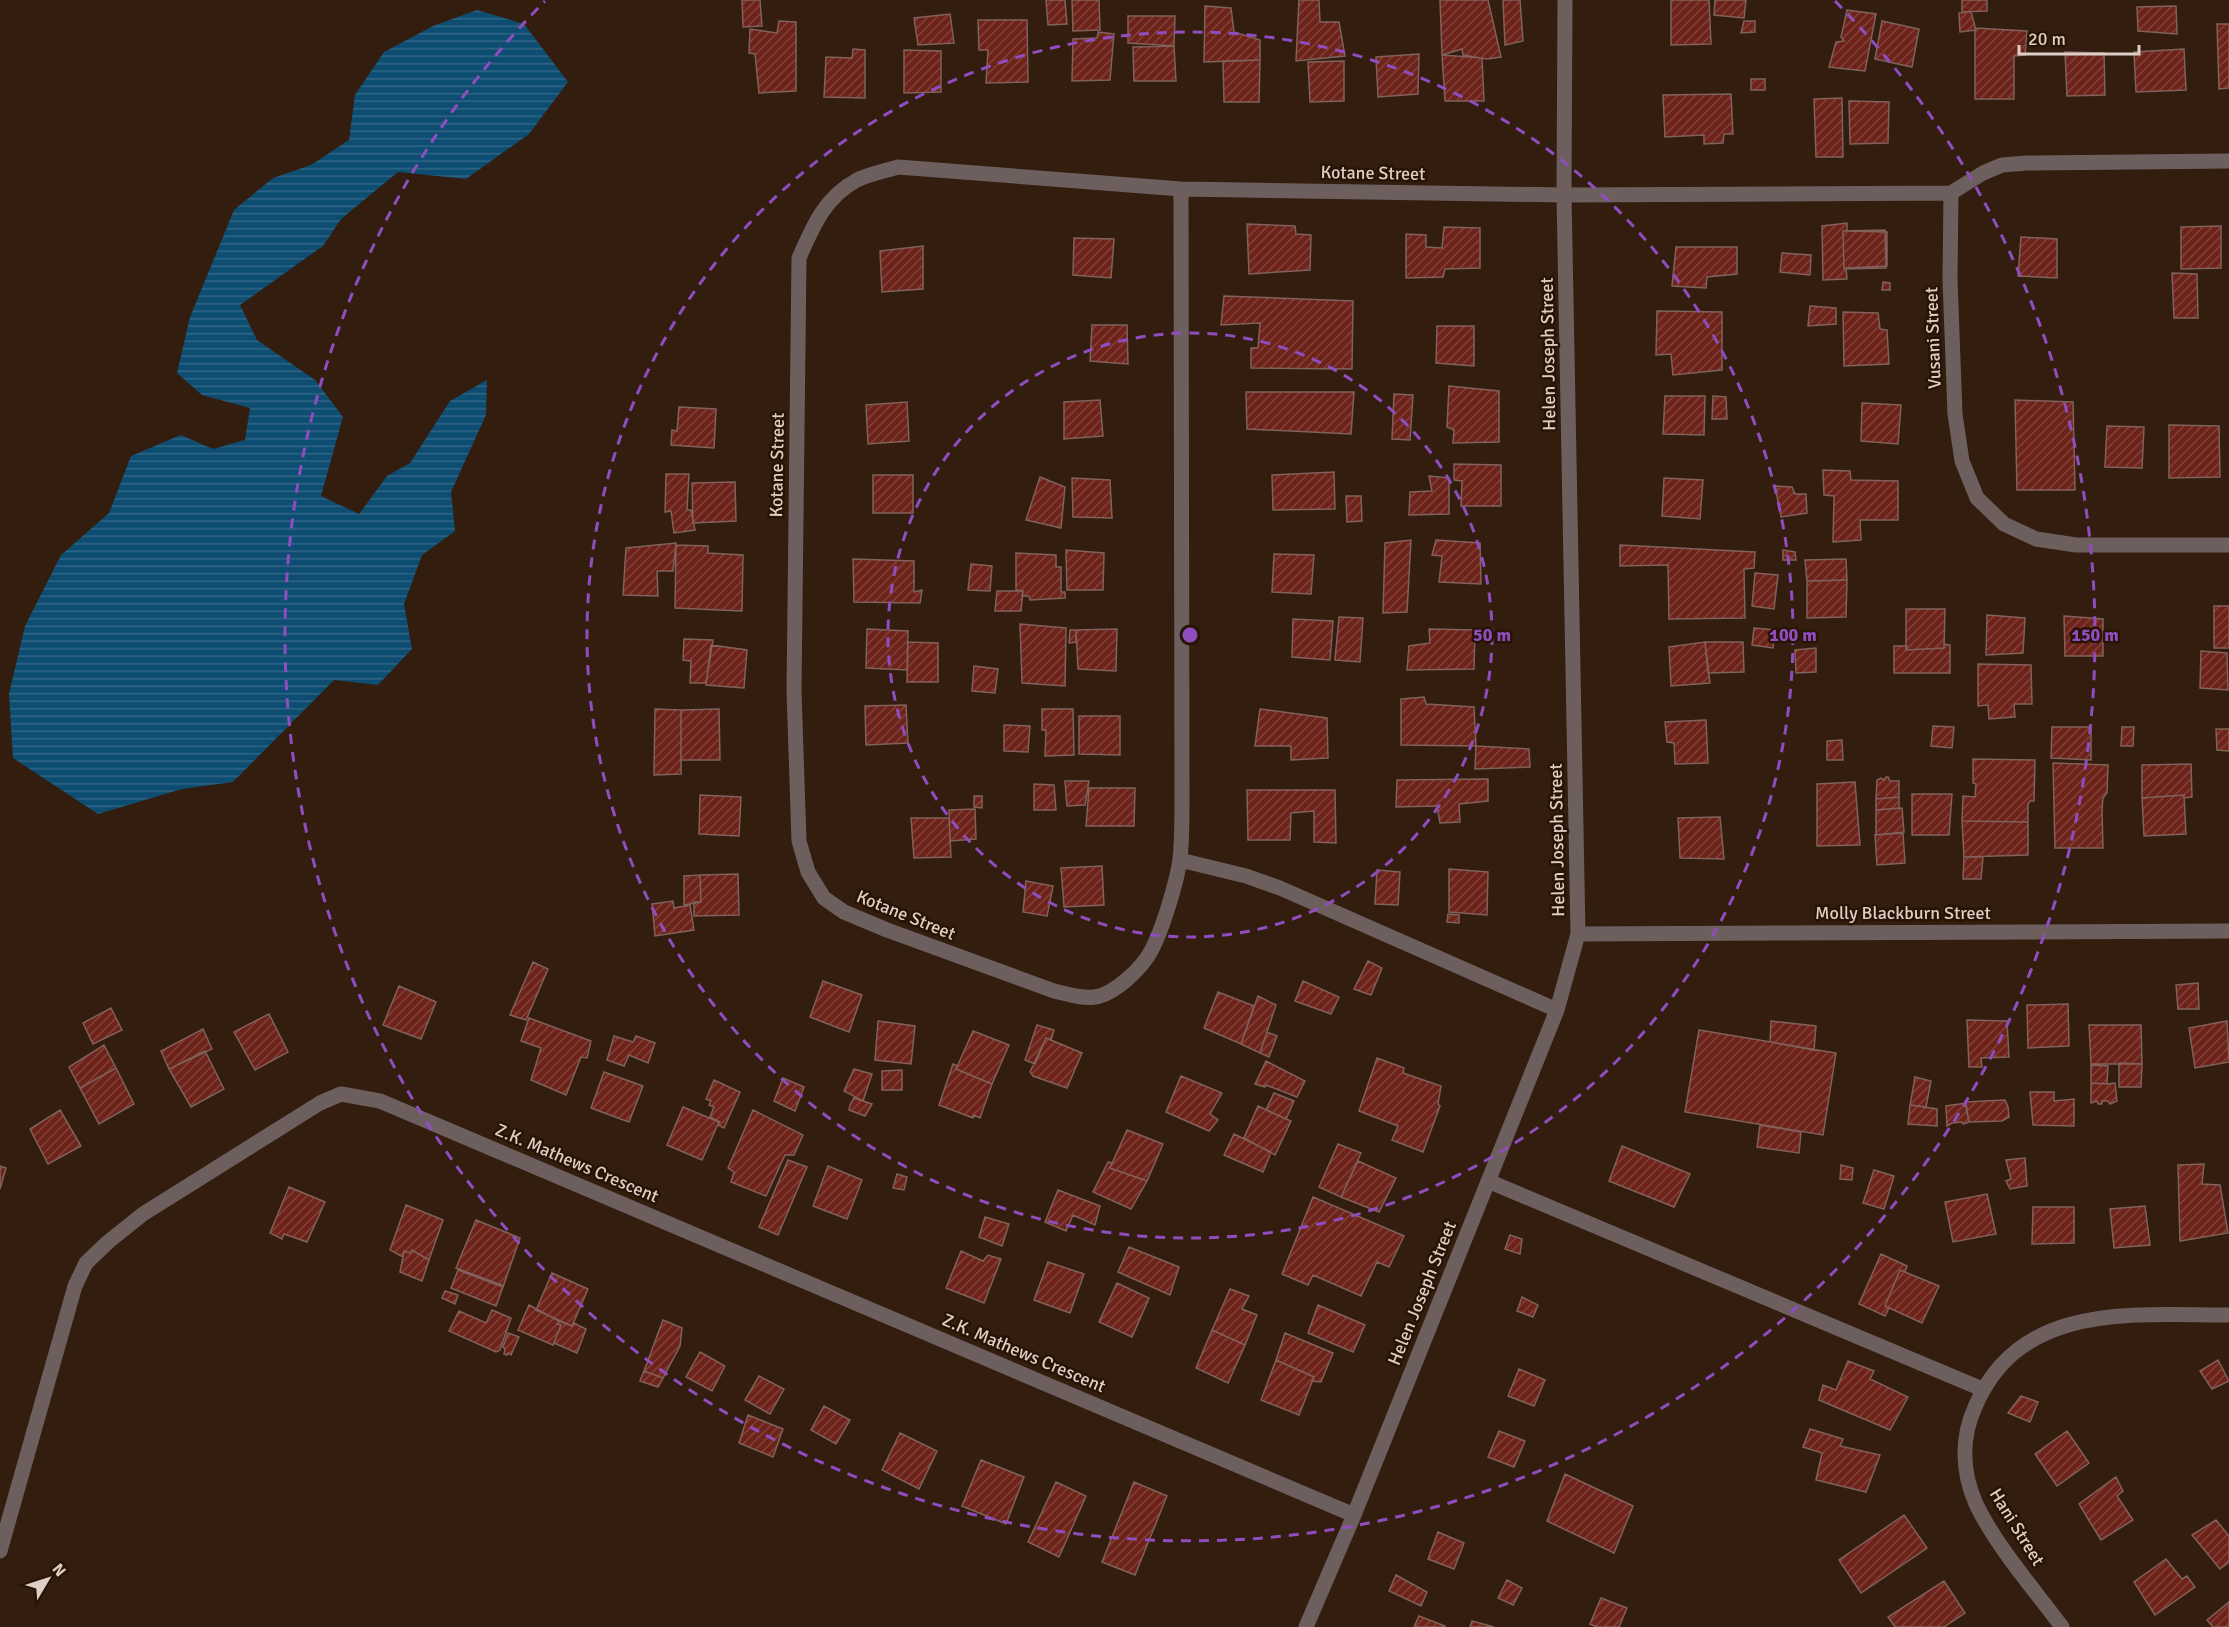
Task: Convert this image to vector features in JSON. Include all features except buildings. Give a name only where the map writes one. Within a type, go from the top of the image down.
[{"type":"street","name":"Helen Joseph Street","points":[[1306,1627],[1354,1515],[1557,1010],[1578,934],[1564,195],[1565,0]]},
{"type":"street","points":[[1951,193],[1983,173],[2002,165],[2229,161]]},
{"type":"street","name":"Kotane Street","points":[[1181,189],[1182,800],[1180,860],[1171,898],[1151,951],[1139,968],[1124,981],[1096,997],[1078,997],[1054,991],[844,912],[824,898],[808,872],[799,841],[794,691],[799,258],[816,218],[835,194],[858,179],[898,167],[1181,189],[1564,195],[1951,193]]},
{"type":"street","name":"Vusani Street","points":[[1951,193],[1950,279],[1955,414],[1962,461],[1977,498],[2004,524],[2036,539],[2076,545],[2229,545]]},
{"type":"street","points":[[1180,860],[1246,876],[1280,888],[1557,1010]]},
{"type":"street","name":"Molly Blackburn Street","points":[[1578,934],[2229,931]]},
{"type":"street","name":"Z.K. Mathews Crescent","points":[[0,1551],[75,1286],[86,1263],[143,1214],[320,1103],[341,1094],[380,1101],[1354,1515]]},
{"type":"street","points":[[1488,1181],[1982,1389]]},
{"type":"street","name":"Hani Street","points":[[2062,1627],[1993,1533],[1976,1503],[1965,1472],[1964,1446],[1968,1421],[1982,1389],[1998,1368],[2017,1350],[2035,1337],[2063,1325],[2095,1319],[2165,1315],[2229,1315]]},
{"type":"water","points":[[477,10],[524,24],[568,82],[529,134],[466,179],[398,172],[341,219],[323,246],[240,305],[257,340],[315,380],[343,417],[321,496],[359,514],[387,476],[410,463],[450,401],[487,380],[486,415],[451,492],[455,531],[422,555],[404,604],[412,649],[378,685],[334,680],[233,782],[182,789],[98,814],[13,758],[9,694],[25,626],[61,555],[109,513],[131,456],[181,435],[213,449],[245,440],[250,408],[202,395],[177,373],[190,317],[234,210],[273,178],[311,165],[349,140],[355,95],[384,52],[433,26]]}]
